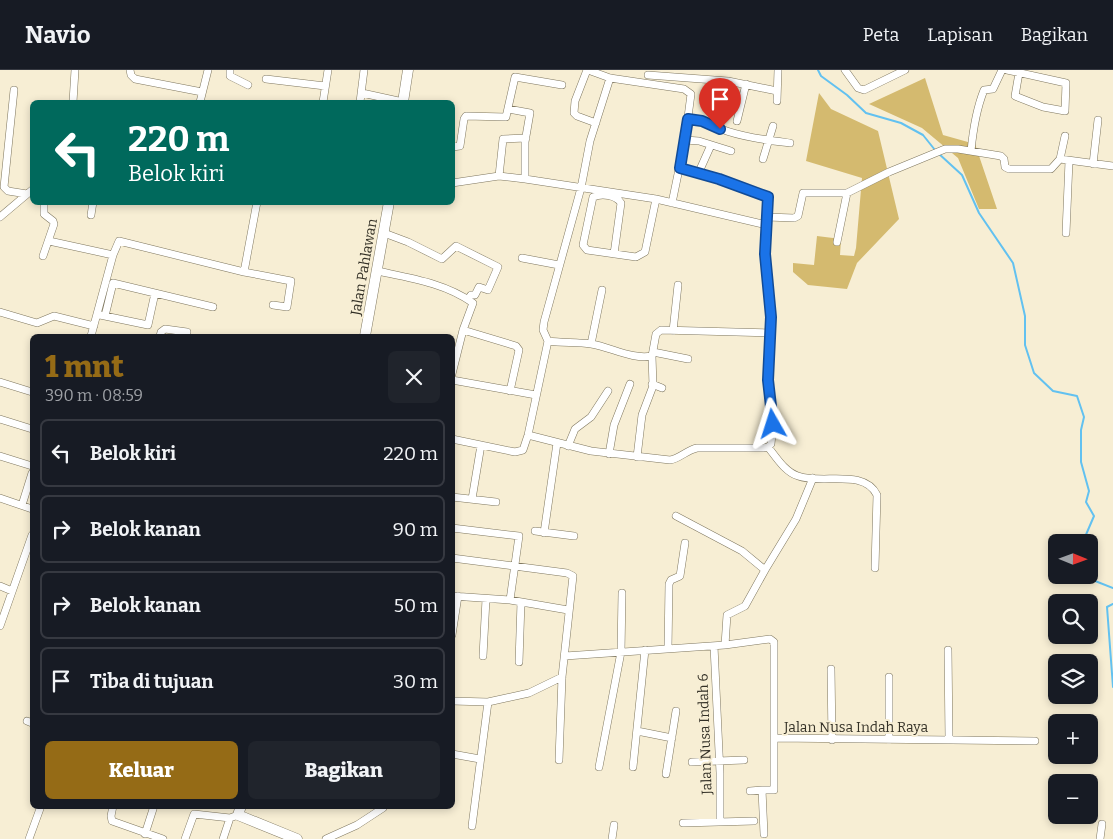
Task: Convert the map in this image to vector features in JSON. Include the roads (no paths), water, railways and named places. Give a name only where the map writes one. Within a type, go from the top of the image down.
[{"type":"street","points":[[73,100],[75,70]]},
{"type":"street","points":[[130,70],[131,75],[135,79],[202,92]]},
{"type":"street","points":[[200,100],[208,70]]},
{"type":"street","points":[[230,70],[230,76],[248,85]]},
{"type":"street","points":[[323,100],[328,70]]},
{"type":"street","points":[[360,100],[364,70]]},
{"type":"street","points":[[403,100],[408,70]]},
{"type":"street","points":[[596,123],[574,113],[576,101],[588,70],[610,78],[728,80],[777,91]]},
{"type":"street","points":[[776,100],[778,70]]},
{"type":"street","points":[[845,70],[858,88],[864,90],[894,72],[905,70]]},
{"type":"street","points":[[971,151],[973,127],[982,94],[984,89],[993,89],[1002,70]]},
{"type":"street","points":[[1012,71],[1066,83],[1065,111],[1043,107],[1015,96],[1012,71]]},
{"type":"street","points":[[455,146],[460,147],[461,145],[465,117],[504,119],[507,115],[515,77],[562,84]]},
{"type":"street","points":[[455,440],[520,452],[525,446],[548,341],[543,330],[544,322],[581,188],[590,141],[610,78]]},
{"type":"street","points":[[266,79],[326,86]]},
{"type":"street","points":[[652,79],[689,91],[691,94],[685,140],[672,203]]},
{"type":"street","points":[[737,121],[746,84]]},
{"type":"street","points":[[14,90],[4,187],[8,191],[30,192]]},
{"type":"street","points":[[362,93],[394,100]]},
{"type":"street","points":[[508,109],[530,113],[526,138],[525,179]]},
{"type":"street","points":[[688,119],[702,121],[720,129],[790,143]]},
{"type":"street","points":[[1092,164],[1098,120]]},
{"type":"street","points":[[763,159],[773,126]]},
{"type":"street","points":[[455,183],[499,176],[525,179],[656,199],[767,221],[796,217],[801,195],[804,192],[847,193],[889,172],[941,151],[951,149],[1001,156],[1004,159],[1005,167],[1009,169],[1051,169],[1060,159],[1065,136]]},
{"type":"street","points":[[499,176],[504,139],[526,138]]},
{"type":"street","points":[[685,140],[731,151]]},
{"type":"street","points":[[698,174],[711,145]]},
{"type":"street","points":[[1060,159],[1069,162],[1113,166]]},
{"type":"street","points":[[1066,234],[1069,162]]},
{"type":"street","points":[[680,168],[766,195],[769,200],[765,254],[771,333],[768,380],[773,438],[768,447]]},
{"type":"street","points":[[0,217],[30,192]]},
{"type":"street","points":[[837,242],[847,193]]},
{"type":"street","points":[[614,254],[621,203],[615,197],[595,195],[592,198],[583,245],[587,250],[614,254],[636,257],[645,252],[656,199]]},
{"type":"street","points":[[43,256],[54,222],[44,214],[44,205]]},
{"type":"street","points":[[91,215],[92,205]]},
{"type":"street","points":[[244,272],[256,205]]},
{"type":"street","name":"Jalan Pahlawan","points":[[366,334],[389,205]]},
{"type":"street","points":[[384,233],[408,242],[442,259],[456,246],[498,267],[488,290],[479,287],[476,296],[471,295],[468,299]]},
{"type":"street","points":[[49,241],[114,255]]},
{"type":"street","points":[[101,315],[114,255],[118,243],[121,242],[244,272],[290,281],[286,307],[273,306]]},
{"type":"street","points":[[522,258],[559,265]]},
{"type":"street","points":[[377,271],[439,286],[468,299],[474,305],[463,330],[455,362]]},
{"type":"street","points":[[92,334],[114,283],[213,307]]},
{"type":"street","points":[[673,330],[678,285]]},
{"type":"street","points":[[591,344],[602,290]]},
{"type":"street","points":[[101,315],[148,325],[155,293]]},
{"type":"street","points":[[0,312],[28,322],[42,322],[54,316],[94,326]]},
{"type":"street","points":[[160,334],[165,329],[187,332]]},
{"type":"street","points":[[463,330],[518,347],[519,350],[510,391]]},
{"type":"street","points":[[637,457],[642,415],[652,384],[653,354],[657,332],[673,330],[771,333]]},
{"type":"street","points":[[548,341],[591,344],[633,355],[653,354],[688,359]]},
{"type":"street","points":[[455,381],[536,395]]},
{"type":"street","points":[[0,382],[30,391]]},
{"type":"street","points":[[609,454],[614,425],[630,384]]},
{"type":"street","points":[[652,384],[662,388]]},
{"type":"street","points":[[568,446],[575,429],[591,417],[608,391]]},
{"type":"street","points":[[0,419],[30,428]]},
{"type":"street","points":[[528,435],[568,446],[609,454],[670,460],[697,448],[768,447]]},
{"type":"street","points":[[544,533],[558,443]]},
{"type":"street","points":[[472,499],[481,445]]},
{"type":"street","points":[[768,447],[788,471],[799,477],[859,481],[874,489],[877,495],[876,568]]},
{"type":"street","points":[[0,456],[30,465]]},
{"type":"street","points":[[725,645],[727,615],[745,606],[796,519],[813,478]]},
{"type":"street","points":[[22,505],[30,479]]},
{"type":"street","points":[[455,497],[496,502]]},
{"type":"street","points":[[0,498],[30,508]]},
{"type":"street","points":[[676,516],[742,551],[765,570]]},
{"type":"street","points":[[455,528],[519,536],[510,600]]},
{"type":"street","points":[[536,531],[574,536]]},
{"type":"street","points":[[0,626],[30,541]]},
{"type":"street","points":[[668,649],[669,584],[671,580],[680,576],[685,543]]},
{"type":"street","points":[[455,558],[516,565],[567,573],[573,576],[562,677],[559,760]]},
{"type":"street","points":[[0,586],[12,591]]},
{"type":"street","points":[[599,767],[621,652],[622,593]]},
{"type":"street","points":[[455,596],[510,600],[568,610]]},
{"type":"street","points":[[483,656],[486,599]]},
{"type":"street","points":[[519,662],[521,602]]},
{"type":"street","name":"Jalan Nusa Indah Raya","points":[[565,656],[714,646],[770,639],[774,642],[774,736],[779,739],[1035,741]]},
{"type":"street","name":"Jalan Nusa Indah 6","points":[[714,646],[720,822]]},
{"type":"street","points":[[633,767],[645,650]]},
{"type":"street","points":[[948,650],[949,739]]},
{"type":"street","points":[[831,669],[832,740]]},
{"type":"street","points":[[455,701],[488,702],[528,693],[562,677]]},
{"type":"street","points":[[889,677],[889,740]]},
{"type":"street","points":[[472,826],[488,702]]},
{"type":"street","points":[[666,774],[676,711]]},
{"type":"street","points":[[637,730],[672,738]]},
{"type":"street","points":[[750,791],[774,790],[774,736]]},
{"type":"street","points":[[455,755],[480,759]]},
{"type":"street","points":[[692,762],[744,760]]},
{"type":"street","points":[[762,790],[764,834]]},
{"type":"street","points":[[29,839],[40,809]]},
{"type":"street","points":[[112,809],[110,816],[112,821],[163,839]]},
{"type":"street","points":[[145,834],[153,809]]},
{"type":"street","points":[[326,839],[357,825],[381,809]]},
{"type":"street","points":[[185,839],[194,814],[236,813],[297,839]]},
{"type":"street","points":[[223,839],[236,813]]},
{"type":"street","points":[[684,823],[754,821]]},
{"type":"street","points":[[1100,839],[1102,824]]},
{"type":"street","points":[[612,839],[614,825]]},
{"type":"waterway","points":[[818,70],[821,76],[847,95],[866,113],[901,123],[923,135],[935,150]]},
{"type":"waterway","points":[[938,153],[962,175],[979,213],[1013,263],[1025,316],[1025,345],[1034,373],[1053,391],[1077,396],[1084,417],[1081,430],[1081,462],[1089,491],[1086,502],[1094,516],[1086,534]]},
{"type":"waterway","points":[[1098,582],[1113,588]]},
{"type":"waterway","points":[[1113,604],[1107,607],[1113,687]]}]
